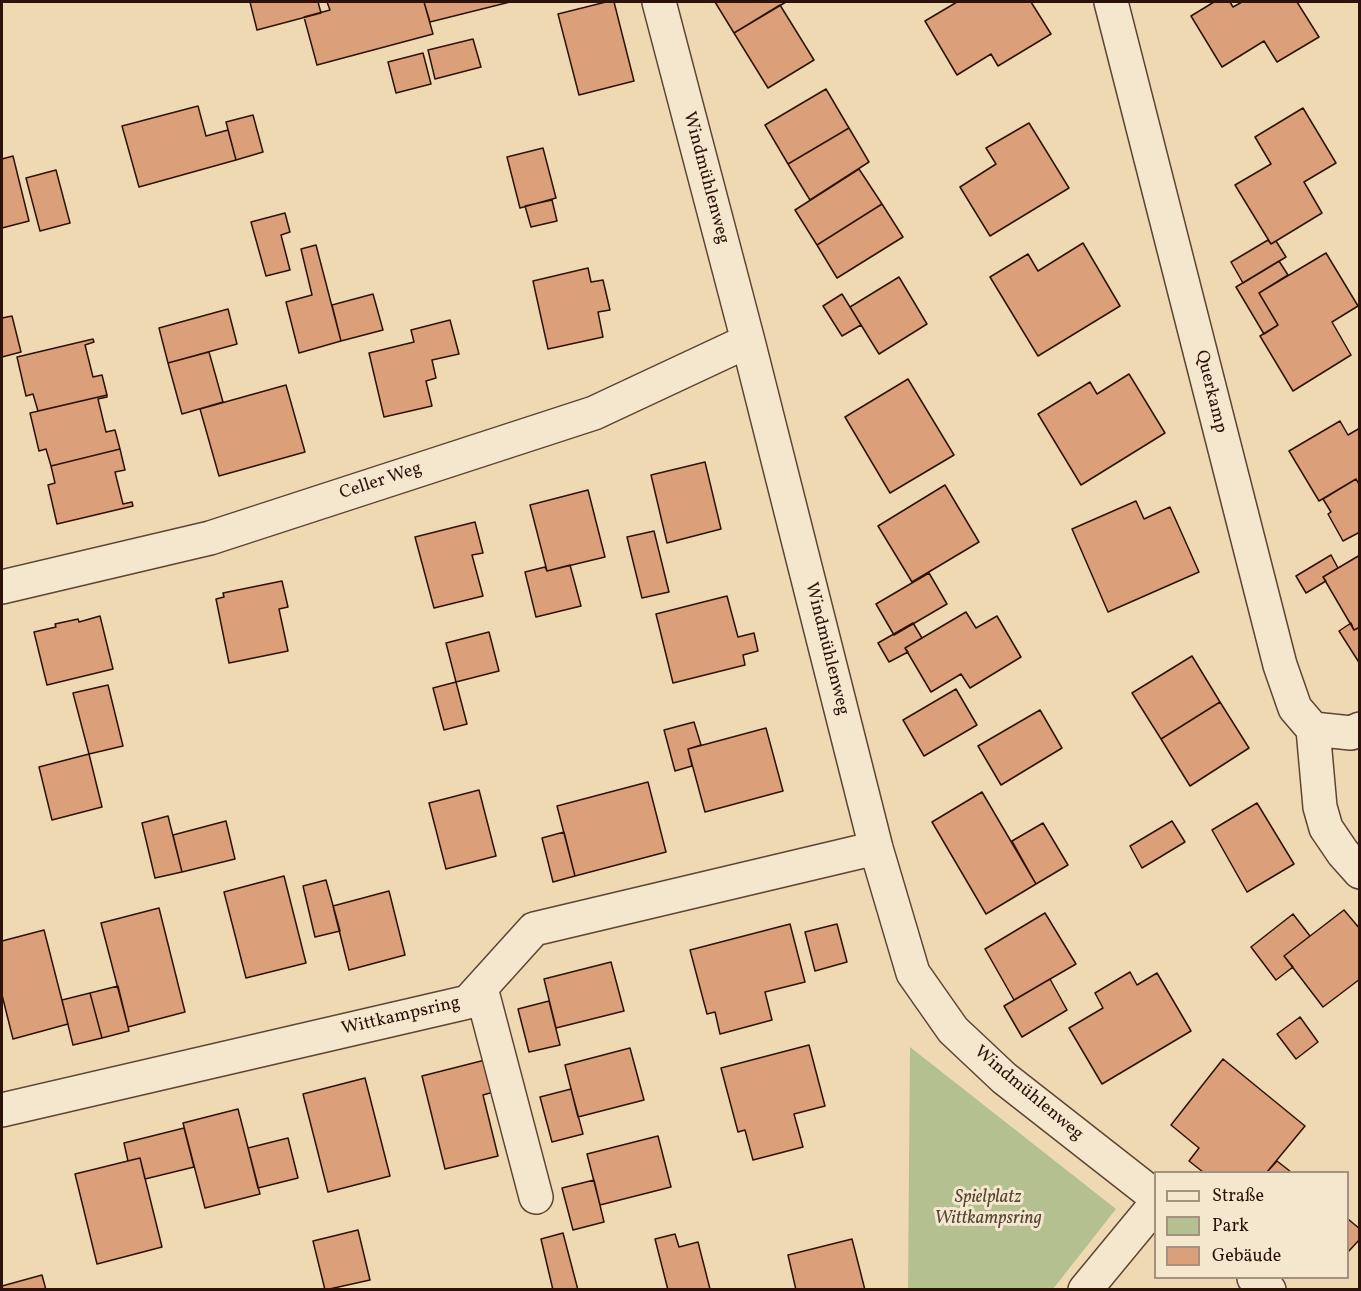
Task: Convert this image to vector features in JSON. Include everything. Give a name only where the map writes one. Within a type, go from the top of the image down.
[{"type":"street","name":"Windmühlenweg","points":[[659,2],[748,341],[876,848],[913,973],[953,1030],[1004,1078],[1154,1196]]},
{"type":"street","name":"Querkamp","points":[[1111,2],[1280,664],[1295,708],[1313,729]]},
{"type":"street","name":"Celler Weg","points":[[2,587],[210,538],[594,413],[748,341]]},
{"type":"street","points":[[1359,729],[1351,733],[1313,729],[1320,807],[1326,828],[1359,872]]},
{"type":"street","name":"Wittkampsring","points":[[2,1110],[468,1002],[534,929],[876,848]]},
{"type":"street","points":[[481,988],[536,1197]]},
{"type":"street","points":[[1085,1290],[1154,1205]]},
{"type":"street","points":[[1255,1279],[1269,1290]]},
{"type":"green space","name":"Spielplatz Wittkampsring","points":[[910,1047],[1116,1209],[1053,1289],[908,1289]]},
{"type":"building","points":[[250,2],[318,2],[321,13],[257,30]]},
{"type":"building","points":[[327,2],[424,2],[433,34],[317,65],[304,17],[330,10]]},
{"type":"building","points":[[424,2],[510,2],[430,22]]},
{"type":"building","points":[[614,2],[634,81],[579,95],[558,14]]},
{"type":"building","points":[[715,2],[786,2],[734,33]]},
{"type":"building","points":[[957,2],[1031,2],[1051,34],[998,66],[991,54],[957,75],[925,21]]},
{"type":"building","points":[[1214,2],[1230,2],[1233,7],[1242,2],[1297,2],[1319,37],[1277,62],[1264,41],[1222,67],[1191,16]]},
{"type":"building","points":[[780,5],[814,60],[768,88],[734,33]]},
{"type":"building","points":[[473,39],[481,67],[435,79],[428,50]]},
{"type":"building","points":[[423,53],[431,84],[396,93],[388,62]]},
{"type":"building","points":[[826,89],[849,128],[788,164],[765,125]]},
{"type":"building","points":[[198,106],[206,136],[228,130],[236,160],[139,187],[122,126]]},
{"type":"building","points":[[1303,108],[1336,163],[1304,182],[1322,213],[1271,244],[1235,185],[1271,164],[1255,137]]},
{"type":"building","points":[[253,115],[263,152],[236,160],[226,122]]},
{"type":"building","points":[[1029,123],[1069,188],[990,236],[960,187],[996,164],[986,148]]},
{"type":"building","points":[[849,128],[869,162],[810,200],[788,164]]},
{"type":"building","points":[[543,148],[556,198],[520,208],[507,157]]},
{"type":"building","points":[[13,156],[29,221],[2,228],[2,159]]},
{"type":"building","points":[[859,169],[882,204],[817,245],[795,210]]},
{"type":"building","points":[[56,170],[70,223],[40,231],[26,178]]},
{"type":"building","points":[[552,200],[557,221],[531,227],[525,206]]},
{"type":"building","points":[[882,204],[903,237],[837,278],[817,245]]},
{"type":"building","points":[[285,213],[290,232],[281,235],[290,270],[266,276],[251,222]]},
{"type":"building","points":[[1268,240],[1271,244],[1276,241],[1286,257],[1243,283],[1231,262]]},
{"type":"building","points":[[1083,243],[1120,306],[1038,356],[990,277],[1028,254],[1038,271]]},
{"type":"building","points":[[316,245],[341,341],[299,353],[286,302],[312,295],[301,249]]},
{"type":"building","points":[[1326,253],[1358,306],[1332,322],[1351,355],[1293,391],[1260,336],[1278,325],[1259,293]]},
{"type":"building","points":[[1279,261],[1288,275],[1259,293],[1278,325],[1264,334],[1236,287]]},
{"type":"building","points":[[588,268],[591,282],[603,280],[610,310],[598,312],[603,337],[548,349],[533,281]]},
{"type":"building","points":[[899,277],[927,324],[879,354],[850,307]]},
{"type":"building","points":[[373,294],[383,330],[341,341],[332,305]]},
{"type":"building","points":[[842,294],[861,325],[842,336],[823,306]]},
{"type":"building","points":[[228,309],[237,344],[168,363],[159,328]]},
{"type":"building","points":[[12,316],[21,352],[2,357],[2,318]]},
{"type":"building","points":[[450,320],[459,354],[432,360],[436,378],[426,381],[432,406],[384,417],[369,353],[414,342],[411,330]]},
{"type":"building","points":[[93,339],[94,342],[85,345],[93,377],[102,375],[107,395],[38,411],[33,394],[26,396],[17,357]]},
{"type":"building","points":[[209,352],[223,402],[182,414],[168,363]]},
{"type":"building","points":[[1129,374],[1165,433],[1081,485],[1038,414],[1090,382],[1097,394]]},
{"type":"building","points":[[908,379],[954,455],[890,493],[845,417]]},
{"type":"building","points":[[286,385],[305,452],[219,476],[200,409]]},
{"type":"building","points":[[107,395],[107,397],[98,399],[106,432],[115,430],[120,449],[51,466],[46,449],[39,451],[30,413]]},
{"type":"building","points":[[1340,421],[1348,435],[1360,428],[1360,486],[1356,479],[1319,501],[1289,451]]},
{"type":"building","points":[[120,449],[125,470],[115,472],[123,504],[132,502],[133,506],[57,524],[48,485],[55,483],[51,466]]},
{"type":"building","points":[[705,462],[721,529],[667,543],[651,475]]},
{"type":"building","points":[[1356,479],[1360,486],[1360,532],[1343,541],[1328,514],[1331,512],[1323,499]]},
{"type":"building","points":[[945,485],[979,542],[912,582],[878,526]]},
{"type":"building","points":[[588,490],[605,557],[547,571],[530,505]]},
{"type":"building","points":[[1136,501],[1144,519],[1170,507],[1199,572],[1108,612],[1072,529]]},
{"type":"building","points":[[475,522],[483,553],[472,555],[483,596],[434,608],[415,537]]},
{"type":"building","points":[[654,531],[669,592],[642,598],[627,537]]},
{"type":"building","points":[[1331,555],[1338,568],[1323,577],[1326,581],[1306,593],[1296,576]]},
{"type":"building","points":[[1360,555],[1360,627],[1354,630],[1323,577]]},
{"type":"building","points":[[570,565],[581,606],[536,617],[525,572],[545,567],[547,571]]},
{"type":"building","points":[[929,573],[947,604],[894,635],[876,604]]},
{"type":"building","points":[[282,581],[288,607],[279,609],[288,651],[229,663],[216,599],[224,597],[223,593]]},
{"type":"building","points":[[727,596],[738,637],[754,633],[758,651],[743,655],[745,665],[673,683],[656,614]]},
{"type":"building","points":[[966,612],[976,628],[997,616],[1021,657],[970,688],[961,674],[931,692],[905,648]]},
{"type":"building","points":[[100,616],[113,669],[47,685],[34,632],[56,627],[55,624],[78,619],[79,622]]},
{"type":"building","points":[[913,623],[922,638],[905,648],[908,652],[889,662],[878,643]]},
{"type":"building","points":[[1351,623],[1354,630],[1360,627],[1360,664],[1339,631]]},
{"type":"building","points":[[489,632],[499,671],[456,682],[446,643]]},
{"type":"building","points":[[1192,656],[1220,702],[1161,739],[1132,693]]},
{"type":"building","points":[[456,682],[467,724],[444,730],[433,688]]},
{"type":"building","points":[[108,685],[123,746],[89,754],[73,693]]},
{"type":"building","points":[[956,689],[977,725],[924,756],[903,720]]},
{"type":"building","points":[[1220,702],[1249,748],[1190,786],[1161,739]]},
{"type":"building","points":[[1040,710],[1062,748],[1001,785],[978,746]]},
{"type":"building","points":[[694,722],[701,745],[688,749],[692,766],[675,771],[664,730]]},
{"type":"building","points":[[766,728],[783,791],[705,812],[688,749]]},
{"type":"building","points":[[89,754],[102,807],[52,820],[39,767]]},
{"type":"building","points":[[648,782],[666,852],[575,876],[557,806]]},
{"type":"building","points":[[479,790],[496,856],[446,869],[429,803]]},
{"type":"building","points":[[982,792],[1036,884],[986,914],[932,822]]},
{"type":"building","points":[[1257,803],[1294,864],[1247,892],[1212,830]]},
{"type":"building","points":[[168,816],[182,872],[155,878],[142,823]]},
{"type":"building","points":[[226,821],[235,859],[182,872],[173,835]]},
{"type":"building","points":[[1172,821],[1185,842],[1142,868],[1130,846]]},
{"type":"building","points":[[1043,823],[1068,865],[1036,884],[1012,841]]},
{"type":"building","points":[[564,832],[575,876],[553,882],[542,838]]},
{"type":"building","points":[[284,876],[306,963],[246,978],[224,892]]},
{"type":"building","points":[[326,880],[340,931],[315,937],[303,886]]},
{"type":"building","points":[[389,891],[405,955],[349,970],[333,906]]},
{"type":"building","points":[[159,908],[185,1012],[128,1027],[101,923]]},
{"type":"building","points":[[1344,910],[1360,929],[1360,979],[1323,1007],[1284,956]]},
{"type":"building","points":[[1045,913],[1076,964],[1014,1000],[985,949]]},
{"type":"building","points":[[1293,914],[1310,936],[1284,956],[1293,967],[1276,980],[1251,947]]},
{"type":"building","points":[[790,924],[805,982],[765,992],[772,1020],[720,1034],[715,1012],[707,1014],[690,950]]},
{"type":"building","points":[[837,924],[847,962],[815,971],[805,932]]},
{"type":"building","points":[[44,930],[68,1024],[13,1039],[2,995],[2,941]]},
{"type":"building","points":[[611,962],[624,1011],[556,1028],[544,979]]},
{"type":"building","points":[[1130,972],[1137,985],[1157,973],[1191,1031],[1102,1084],[1069,1028],[1103,1008],[1095,993]]},
{"type":"building","points":[[1050,979],[1067,1010],[1022,1037],[1004,1006]]},
{"type":"building","points":[[118,986],[129,1031],[102,1038],[90,993]]},
{"type":"building","points":[[90,993],[102,1038],[73,1045],[62,1000]]},
{"type":"building","points":[[549,1001],[560,1045],[529,1052],[518,1009]]},
{"type":"building","points":[[1300,1017],[1318,1042],[1296,1059],[1277,1034]]},
{"type":"building","points":[[809,1045],[825,1106],[794,1114],[803,1147],[753,1160],[745,1130],[738,1132],[721,1068]]},
{"type":"building","points":[[630,1048],[644,1100],[578,1117],[565,1065]]},
{"type":"building","points":[[489,1059],[497,1091],[483,1095],[498,1156],[445,1169],[422,1076]]},
{"type":"building","points":[[1223,1059],[1305,1126],[1268,1171],[1202,1171],[1189,1161],[1199,1148],[1171,1125]]},
{"type":"building","points":[[365,1078],[390,1176],[328,1192],[303,1094]]},
{"type":"building","points":[[571,1089],[583,1134],[552,1142],[540,1097]]},
{"type":"building","points":[[238,1109],[260,1194],[205,1208],[183,1123]]},
{"type":"building","points":[[184,1128],[194,1167],[145,1179],[140,1158],[128,1161],[124,1143]]},
{"type":"building","points":[[658,1136],[671,1187],[600,1205],[587,1154]]},
{"type":"building","points":[[288,1138],[298,1178],[258,1188],[248,1148]]},
{"type":"building","points":[[140,1158],[162,1247],[97,1264],[75,1174]]},
{"type":"building","points":[[1277,1161],[1290,1171],[1268,1171]]},
{"type":"building","points":[[594,1180],[604,1222],[573,1230],[562,1188]]},
{"type":"building","points":[[1349,1220],[1360,1229],[1360,1239],[1349,1251]]},
{"type":"building","points":[[358,1230],[370,1280],[325,1290],[313,1241]]},
{"type":"building","points":[[563,1233],[578,1290],[553,1290],[541,1239]]},
{"type":"building","points":[[675,1234],[679,1247],[698,1242],[710,1289],[668,1290],[655,1239]]},
{"type":"building","points":[[852,1239],[865,1290],[796,1290],[788,1255]]},
{"type":"building","points":[[42,1275],[46,1290],[2,1290],[2,1286]]}]
